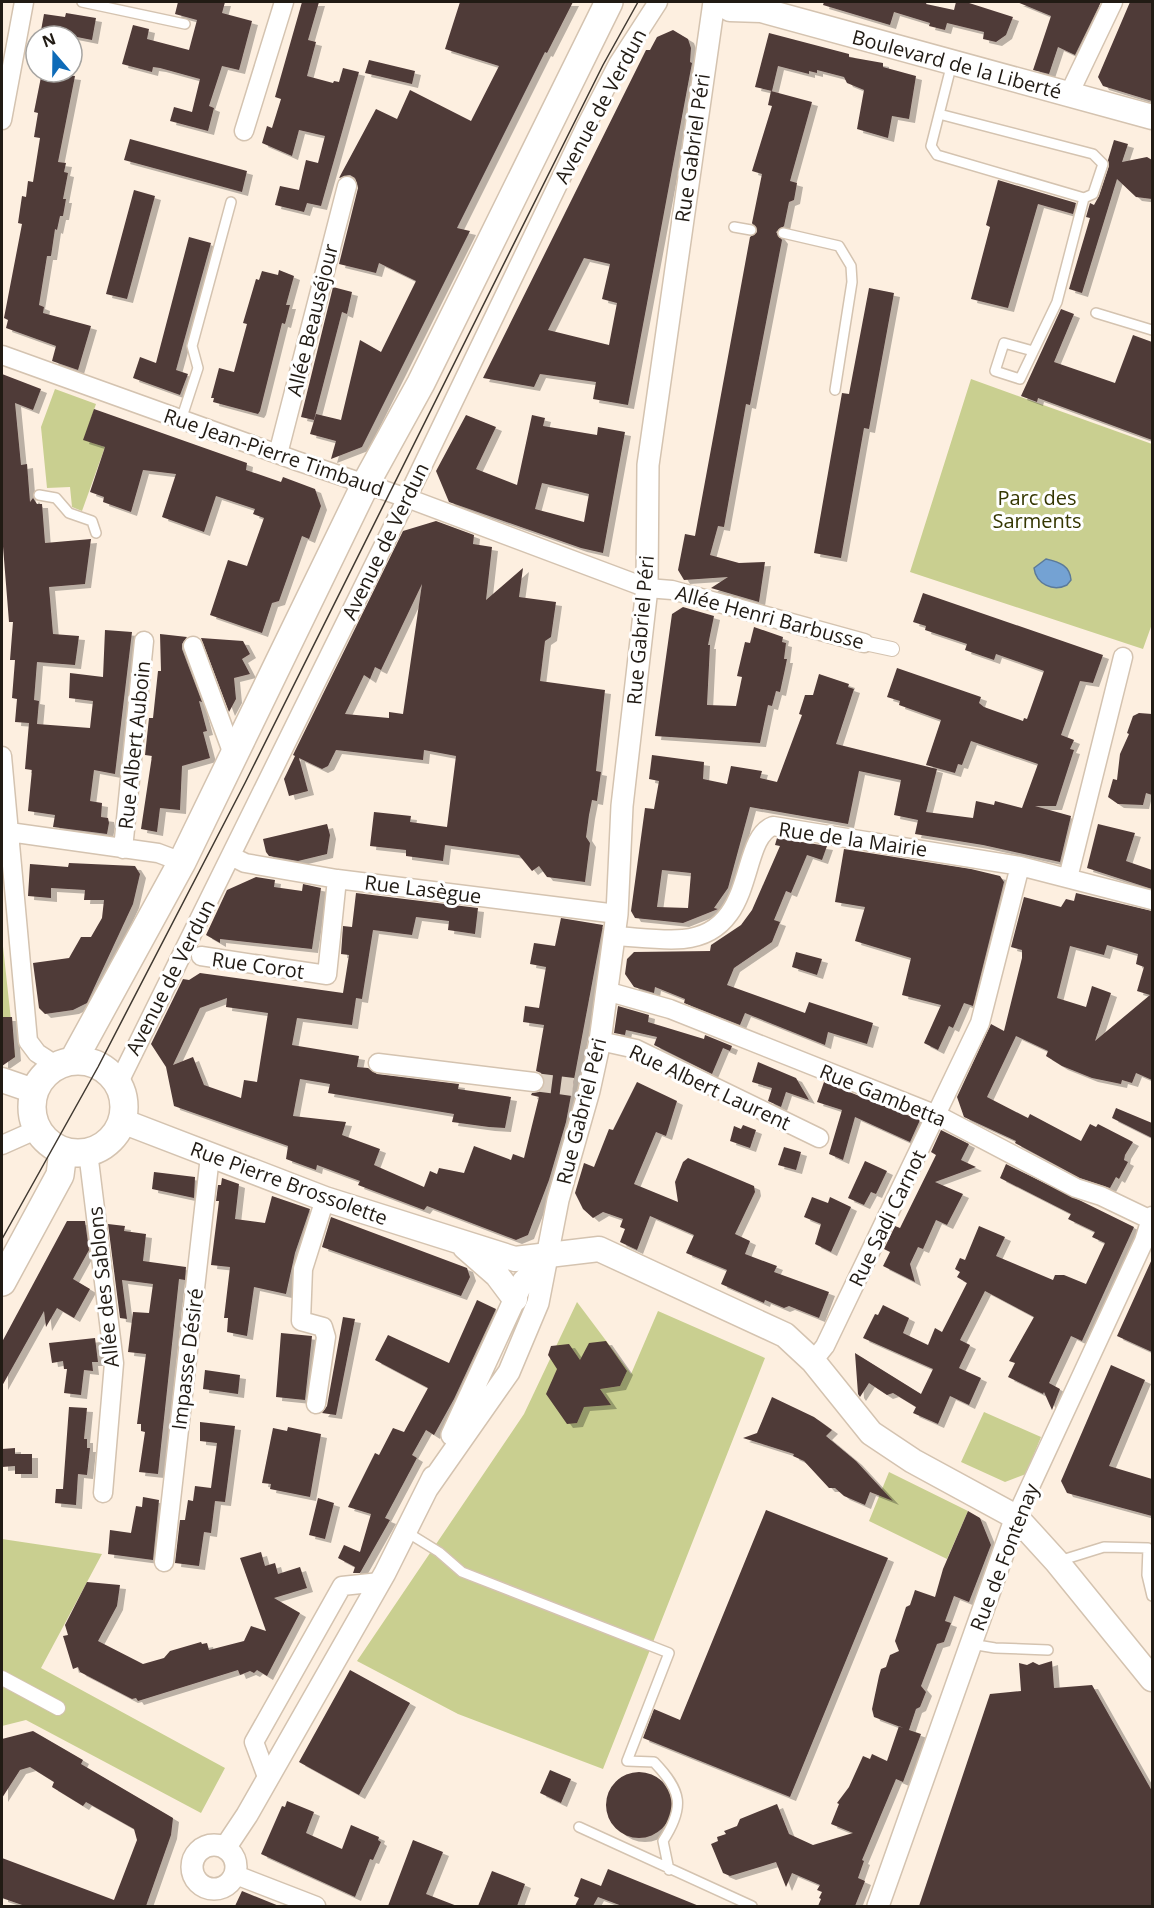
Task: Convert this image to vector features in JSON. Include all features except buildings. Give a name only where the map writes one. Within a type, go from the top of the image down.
[{"type":"main road","name":"Avenue de Verdun","points":[[65,1064],[182,861],[366,483],[422,383],[609,2]]},
{"type":"main road","name":"Boulevard de la Liberté","points":[[716,2],[730,9],[758,6],[952,63],[1152,117]]},
{"type":"main road","points":[[91,1063],[108,1072],[118,1084],[124,1108],[122,1121],[114,1135],[103,1146],[75,1151],[46,1141],[38,1129],[31,1104],[34,1091],[47,1072],[65,1064],[91,1063]]},
{"type":"main road","points":[[2,1080],[34,1091]]},
{"type":"main road","name":"Rue Pierre Brossolette","points":[[122,1121],[325,1199],[515,1259],[599,1249],[785,1335],[813,1361],[872,1433],[913,1461],[1016,1517],[1057,1562],[1152,1679]]},
{"type":"main road","points":[[2,1282],[75,1151]]},
{"type":"main road","name":"Rue Pierre Brossolette","points":[[459,1241],[497,1275],[515,1299]]},
{"type":"street","points":[[2,120],[24,2]]},
{"type":"street","points":[[244,131],[284,2]]},
{"type":"street","name":"Avenue de Verdun","points":[[118,1084],[407,498],[451,401],[586,126],[618,64],[658,2]]},
{"type":"street","name":"Rue Gabriel Péri","points":[[427,1488],[509,1372],[538,1303],[581,1089],[600,1041],[617,914],[622,806],[647,588],[648,465],[716,2]]},
{"type":"street","points":[[1069,94],[1113,2]]},
{"type":"street","name":"Allée Beauséjour","points":[[278,454],[347,186]]},
{"type":"street","name":"Rue Jean-Pierre Timbaud","points":[[2,356],[366,483],[647,588]]},
{"type":"street","name":"Allée Henri Barbusse","points":[[647,588],[672,590],[864,644],[892,649]]},
{"type":"street","name":"Rue Albert Auboin","points":[[123,849],[144,641]]},
{"type":"street","points":[[193,646],[234,757]]},
{"type":"street","points":[[1068,878],[1123,657]]},
{"type":"street","points":[[2,756],[5,831],[28,1041],[37,1053],[65,1064]]},
{"type":"street","name":"Rue de la Mairie","points":[[613,936],[683,939],[702,934],[717,926],[742,893],[760,837],[773,826],[1020,866],[1152,900]]},
{"type":"street","points":[[5,831],[158,854],[182,861]]},
{"type":"street","name":"Rue Lasègue","points":[[231,856],[245,863],[337,879],[617,914]]},
{"type":"street","name":"Rue Sadi Carnot","points":[[813,1361],[825,1346],[980,1023],[1020,866]]},
{"type":"street","name":"Rue Corot","points":[[201,956],[327,975],[337,879]]},
{"type":"street","name":"Rue Gambetta","points":[[606,991],[670,1009],[937,1115],[1076,1188],[1152,1218]]},
{"type":"street","name":"Rue Albert Laurent","points":[[600,1041],[636,1050],[819,1138]]},
{"type":"street","points":[[378,1063],[534,1082]]},
{"type":"street","points":[[2,1145],[38,1129]]},
{"type":"street","name":"Allée des Sablons","points":[[75,1151],[114,1363],[103,1493]]},
{"type":"street","name":"Impasse Désiré","points":[[164,1562],[210,1156]]},
{"type":"street","points":[[316,1404],[326,1337],[323,1327],[301,1321],[303,1269],[325,1199]]},
{"type":"street","name":"Rue de Fontenay","points":[[878,1906],[1016,1517],[1144,1241],[1152,1218]]},
{"type":"street","points":[[225,1848],[247,1815],[380,1582],[427,1488],[523,1281],[549,1255]]},
{"type":"street","points":[[267,1777],[254,1742],[342,1586],[380,1582]]},
{"type":"street","points":[[2,1678],[58,1708]]},
{"type":"street","points":[[214,1845],[225,1848],[233,1856],[236,1875],[222,1888],[201,1897],[193,1875],[193,1858],[205,1846],[214,1845]]},
{"type":"street","points":[[236,1875],[316,1906]]},
{"type":"lane","points":[[82,2],[185,24]]},
{"type":"lane","points":[[939,114],[1093,154],[1103,164],[1093,194],[1084,198],[937,155],[932,146],[939,114],[952,63]]},
{"type":"lane","points":[[1033,351],[1004,343],[995,371],[1020,379],[1057,302],[1084,198]]},
{"type":"lane","points":[[181,420],[198,368],[192,346],[231,202]]},
{"type":"lane","points":[[734,227],[751,230]]},
{"type":"lane","points":[[783,233],[839,246],[851,266],[852,282],[835,390]]},
{"type":"lane","points":[[1096,313],[1152,330]]},
{"type":"lane","points":[[39,495],[56,498],[69,513],[92,521],[96,533]]},
{"type":"lane","points":[[405,1531],[440,1552],[462,1572],[669,1653],[627,1761],[654,1762],[677,1790],[678,1810],[674,1825],[663,1842],[669,1870]]},
{"type":"lane","points":[[1057,1562],[1104,1547],[1148,1548],[1147,1575],[1152,1596]]},
{"type":"lane","points":[[971,1644],[995,1648],[1048,1650]]},
{"type":"lane","points":[[579,1827],[752,1906]]},
{"type":"green space","name":"Parc des Sarments","points":[[971,379],[1152,444],[1152,624],[1143,649],[910,572]]},
{"type":"green space","points":[[55,389],[96,404],[84,439],[105,447],[82,511],[72,507],[70,487],[47,488],[41,427]]},
{"type":"green space","points":[[2,937],[15,1057],[9,1061],[2,1059]]},
{"type":"green space","points":[[577,1302],[631,1374],[658,1311],[765,1358],[603,1769],[458,1714],[357,1661],[524,1414]]},
{"type":"green space","points":[[984,1412],[1041,1437],[1026,1474],[1005,1482],[961,1462]]},
{"type":"green space","points":[[889,1472],[968,1511],[947,1559],[869,1521]]},
{"type":"green space","points":[[2,1539],[102,1554],[41,1668],[225,1768],[201,1813],[26,1720],[2,1726]]},
{"type":"water","points":[[1046,559],[1060,563],[1069,571],[1071,580],[1067,585],[1051,587],[1038,578],[1034,568]]},
{"type":"tunnel","points":[[534,1082],[573,1087]]},
{"type":"tram line","points":[[2,1239],[98,1067],[245,783],[603,65],[638,2]]}]
